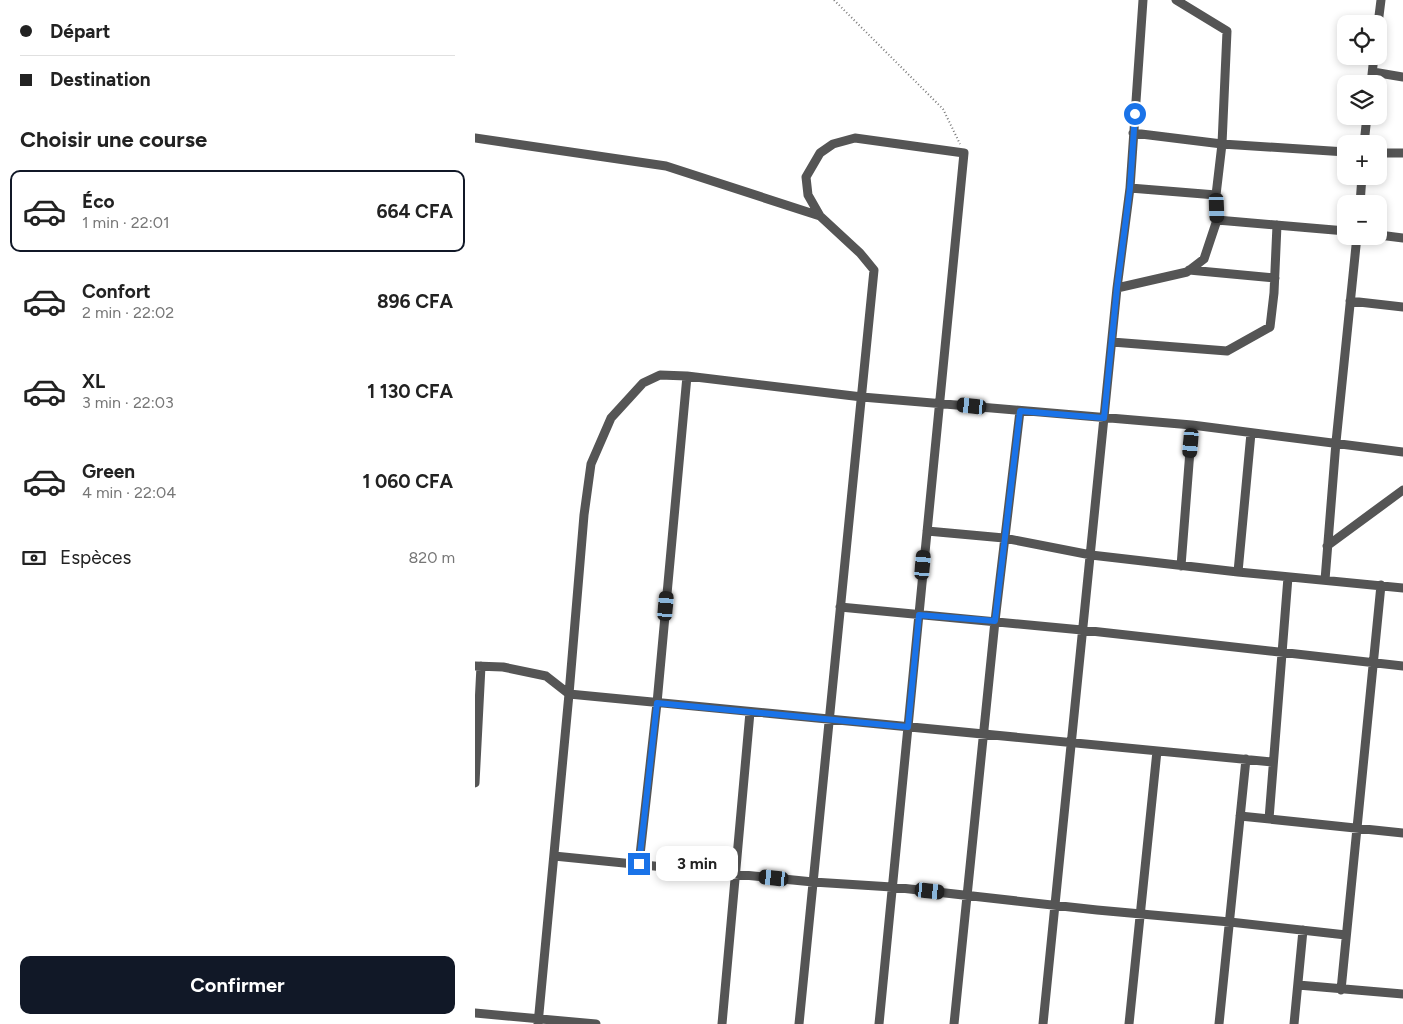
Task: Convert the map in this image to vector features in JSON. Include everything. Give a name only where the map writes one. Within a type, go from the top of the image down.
[{"type":"street","points":[[1043,1024],[1111,342],[1130,188],[1143,0]]},
{"type":"street","points":[[1176,0],[1227,31],[1217,220],[1204,259],[1189,270]]},
{"type":"street","points":[[1379,15],[1381,0]]},
{"type":"street","points":[[1372,75],[1374,65]]},
{"type":"street","points":[[1373,72],[1403,77]]},
{"type":"street","points":[[1133,133],[1221,144],[1337,151]]},
{"type":"street","points":[[475,138],[666,166],[820,216]]},
{"type":"street","points":[[799,1024],[874,270],[860,252],[820,216],[808,195],[806,178],[819,153],[833,144],[855,138],[964,153],[879,1024]]},
{"type":"street","points":[[1387,153],[1403,153]]},
{"type":"street","points":[[1130,188],[1217,195]]},
{"type":"street","points":[[1217,220],[1337,230]]},
{"type":"street","points":[[1111,342],[1227,351],[1270,327],[1275,278],[1277,225]]},
{"type":"street","points":[[1387,236],[1403,238]]},
{"type":"street","points":[[1325,580],[1336,442],[1356,245]]},
{"type":"street","points":[[1117,288],[1189,270],[1275,278]]},
{"type":"street","points":[[1351,301],[1403,307]]},
{"type":"street","points":[[538,1021],[591,464],[611,418],[643,384],[660,375],[687,376],[862,397],[939,402],[1193,426],[1336,442],[1403,452]]},
{"type":"street","points":[[639,864],[657,703],[687,376]]},
{"type":"street","points":[[954,1024],[995,621],[1020,411]]},
{"type":"street","points":[[1181,566],[1193,426]]},
{"type":"street","points":[[1238,572],[1251,433]]},
{"type":"street","points":[[1327,546],[1403,490]]},
{"type":"street","points":[[927,531],[1004,538],[1091,555],[1181,566],[1403,588]]},
{"type":"street","points":[[1269,819],[1287,577]]},
{"type":"street","points":[[1341,990],[1381,585]]},
{"type":"street","points":[[840,607],[1082,630],[1403,666]]},
{"type":"street","points":[[475,782],[478,666],[503,667],[546,676],[569,694],[1273,762]]},
{"type":"street","points":[[722,1024],[750,712]]},
{"type":"street","points":[[1129,1024],[1157,751]]},
{"type":"street","points":[[1219,1024],[1246,759]]},
{"type":"street","points":[[1240,816],[1403,833]]},
{"type":"street","points":[[554,856],[813,882],[892,887],[1346,935]]},
{"type":"street","points":[[1294,1024],[1303,930]]},
{"type":"street","points":[[1297,985],[1403,994]]},
{"type":"street","points":[[475,1013],[538,1021],[596,1024]]},
{"type":"path","points":[[834,0],[943,109],[964,153]]},
{"type":"route","points":[[639,864],[657,703],[908,727],[919,615],[995,621],[1020,411],[1104,418],[1117,288],[1130,188],[1135,114]]}]
